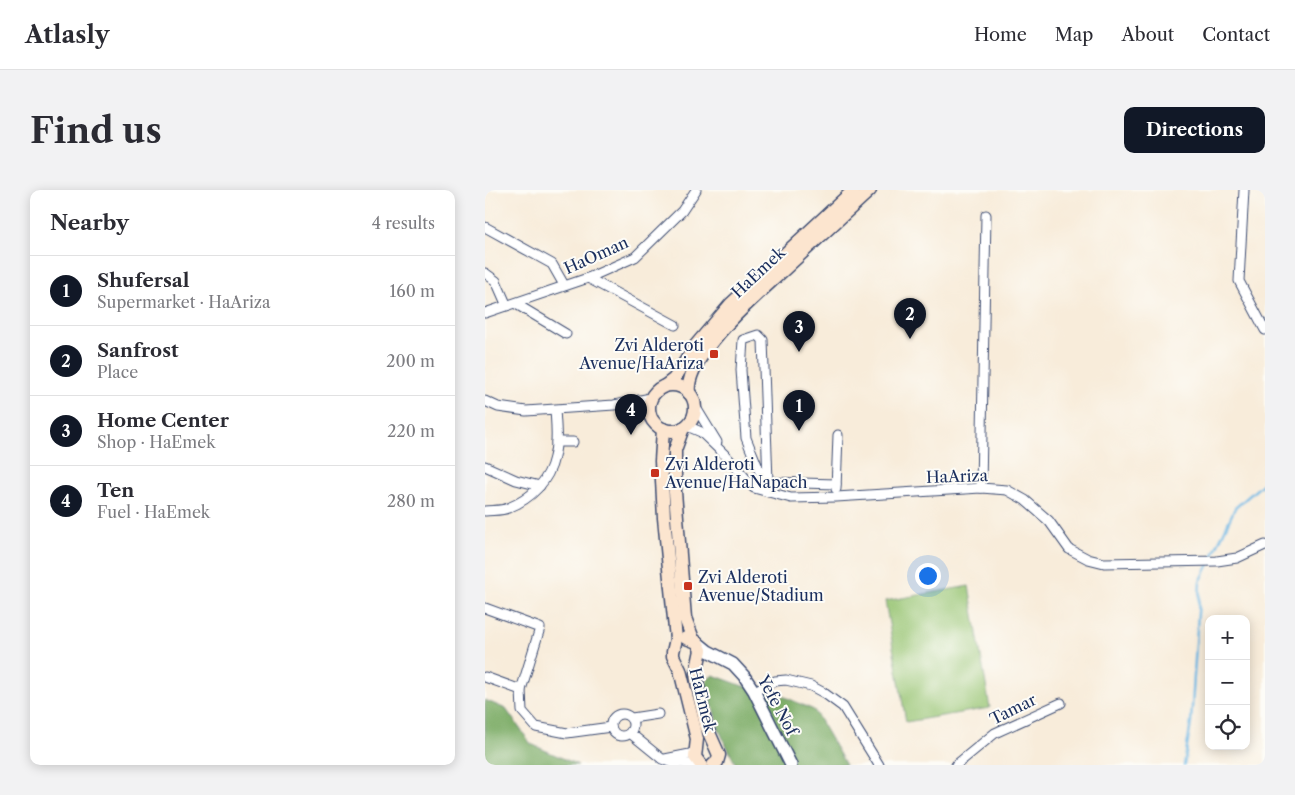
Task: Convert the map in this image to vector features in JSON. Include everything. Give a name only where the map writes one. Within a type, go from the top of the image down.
[{"type":"main road","name":"HaEmek","points":[[665,386],[674,380],[696,345],[731,304],[854,190]]},
{"type":"main road","name":"HaEmek","points":[[689,392],[689,382],[692,375],[705,351],[716,337],[759,292],[870,190]]},
{"type":"main road","points":[[676,385],[689,392],[695,406],[693,417],[685,427],[673,431],[663,429],[653,421],[650,404],[655,393],[665,386],[676,385]]},
{"type":"main road","name":"HaEmek","points":[[685,427],[675,450],[675,492],[685,618],[701,650],[696,674],[699,696],[706,726],[718,752],[718,763]]},
{"type":"main road","name":"HaEmek","points":[[663,429],[661,462],[664,518],[676,643],[673,656],[680,670],[697,739],[695,757],[700,764]]},
{"type":"main road","points":[[676,643],[683,638],[695,640]]},
{"type":"street","name":"HaOman","points":[[485,313],[588,278],[635,257],[683,211],[696,190]]},
{"type":"street","points":[[1244,190],[1239,281],[1265,330]]},
{"type":"street","points":[[981,488],[986,216]]},
{"type":"street","points":[[485,227],[552,264],[564,285]]},
{"type":"street","points":[[485,273],[496,281],[512,305],[566,334]]},
{"type":"street","points":[[588,278],[675,325]]},
{"type":"street","points":[[758,335],[763,340],[768,487],[746,438],[741,379],[743,340],[758,335]]},
{"type":"street","points":[[485,401],[498,407],[526,411],[650,404]]},
{"type":"street","name":"HaAriza","points":[[695,406],[725,455]]},
{"type":"street","points":[[485,511],[507,509],[526,498],[540,486],[550,472],[555,456],[555,410]]},
{"type":"street","name":"HaAriza","points":[[685,427],[701,432],[725,455],[753,488],[768,487],[791,498],[981,488],[1007,490],[1025,500],[1049,521],[1069,549],[1088,559],[1104,563],[1217,561],[1237,558],[1265,545]]},
{"type":"street","points":[[836,497],[838,434]]},
{"type":"street","points":[[556,442],[573,442]]},
{"type":"street","points":[[485,466],[516,480],[540,486]]},
{"type":"street","points":[[768,487],[836,484]]},
{"type":"street","points":[[485,608],[540,628],[521,690],[523,711],[536,728],[567,733],[611,727]]},
{"type":"street","name":"Yefe Nof","points":[[695,640],[708,651],[733,664],[744,676],[754,691],[791,765]]},
{"type":"street","points":[[699,661],[705,658],[714,658],[733,664]]},
{"type":"street","points":[[485,677],[521,690]]},
{"type":"street","points":[[754,691],[775,681],[786,680],[811,686],[824,693],[843,707],[879,765]]},
{"type":"street","name":"Tamar","points":[[961,764],[995,733],[1061,703]]},
{"type":"street","points":[[631,718],[633,728],[630,733],[620,736],[614,733],[611,727],[612,720],[617,714],[625,714],[631,718],[658,714]]},
{"type":"street","points":[[630,733],[662,759],[672,763],[700,764]]},
{"type":"street","points":[[662,759],[690,754],[697,750]]},
{"type":"green space","points":[[969,586],[990,708],[906,722],[885,601]]},
{"type":"green space","points":[[713,675],[743,686],[763,687],[814,710],[846,765],[736,765],[719,730],[706,681]]},
{"type":"green space","points":[[485,700],[506,709],[531,744],[578,765],[485,765]]},
{"type":"waterway","points":[[1211,559],[1235,508],[1265,482]]},
{"type":"waterway","points":[[1184,765],[1191,723],[1200,582],[1209,564]]},
{"type":"place","name":"Sanfrost","points":[[910,339]]},
{"type":"place","name":"Home Center","points":[[799,352]]},
{"type":"place","name":"Zvi Alderoti Avenue/HaAriza","points":[[714,354]]},
{"type":"place","name":"Shufersal","points":[[799,431]]},
{"type":"place","name":"Ten","points":[[631,435]]},
{"type":"place","name":"Zvi Alderoti Avenue/HaNapach","points":[[655,473]]},
{"type":"place","name":"Zvi Alderoti Avenue/Stadium","points":[[688,586]]}]
